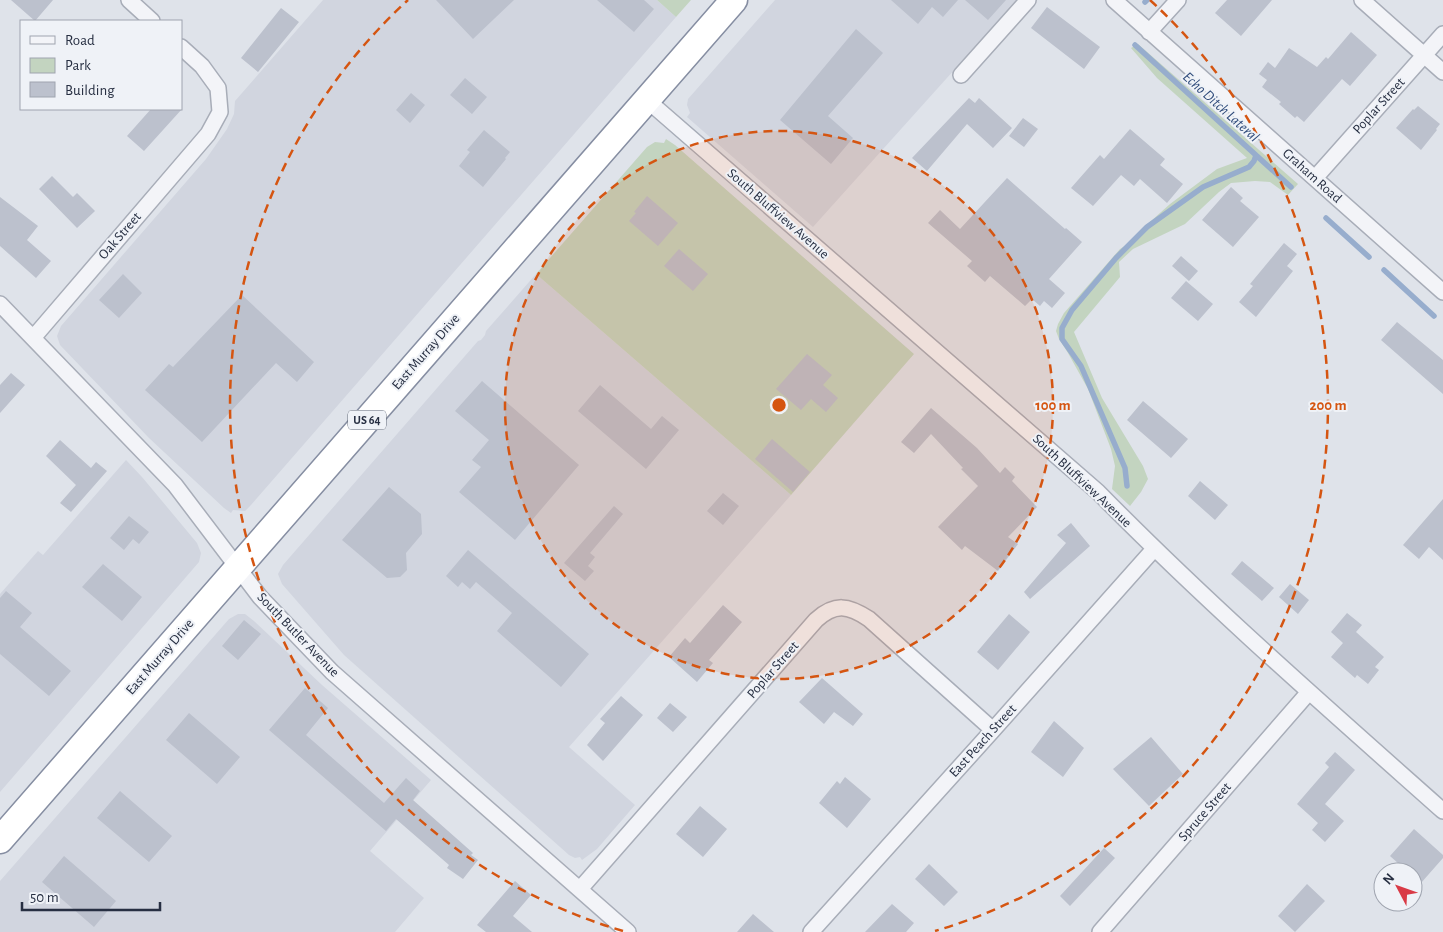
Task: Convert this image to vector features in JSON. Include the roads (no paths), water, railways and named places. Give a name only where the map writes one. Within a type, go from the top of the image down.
[{"type":"highway","name":"East Murray Drive","points":[[2,834],[238,568],[734,0]]},
{"type":"street","points":[[129,0],[151,20]]},
{"type":"street","points":[[961,75],[1028,0]]},
{"type":"street","name":"Graham Road","points":[[1114,0],[1443,292]]},
{"type":"street","points":[[1150,32],[1178,0]]},
{"type":"street","points":[[1362,0],[1443,72]]},
{"type":"street","name":"Poplar Street","points":[[1315,178],[1443,34]]},
{"type":"street","name":"Oak Street","points":[[33,338],[208,134],[220,112],[218,88],[202,66],[182,48]]},
{"type":"street","name":"South Bluffview Avenue","points":[[647,100],[1098,492],[1154,549],[1309,692],[1443,811]]},
{"type":"street","name":"South Butler Avenue","points":[[0,304],[175,485],[260,597],[332,672],[628,932]]},
{"type":"street","name":"East Peach Street","points":[[811,932],[1154,549]]},
{"type":"street","name":"Poplar Street","points":[[580,889],[816,620],[832,609],[841,607],[852,609],[868,619],[993,730]]},
{"type":"street","name":"Spruce Street","points":[[1100,932],[1309,692]]},
{"type":"waterway","name":"Echo Ditch Lateral","points":[[1135,45],[1291,187]]},
{"type":"waterway","points":[[1127,486],[1125,468],[1081,366],[1062,339],[1062,328],[1072,310],[1116,258],[1147,227],[1203,187],[1249,167],[1256,155]]},
{"type":"waterway","name":"Echo Ditch Lateral","points":[[1326,218],[1369,257]]},
{"type":"waterway","name":"Echo Ditch Lateral","points":[[1384,270],[1434,316]]}]
